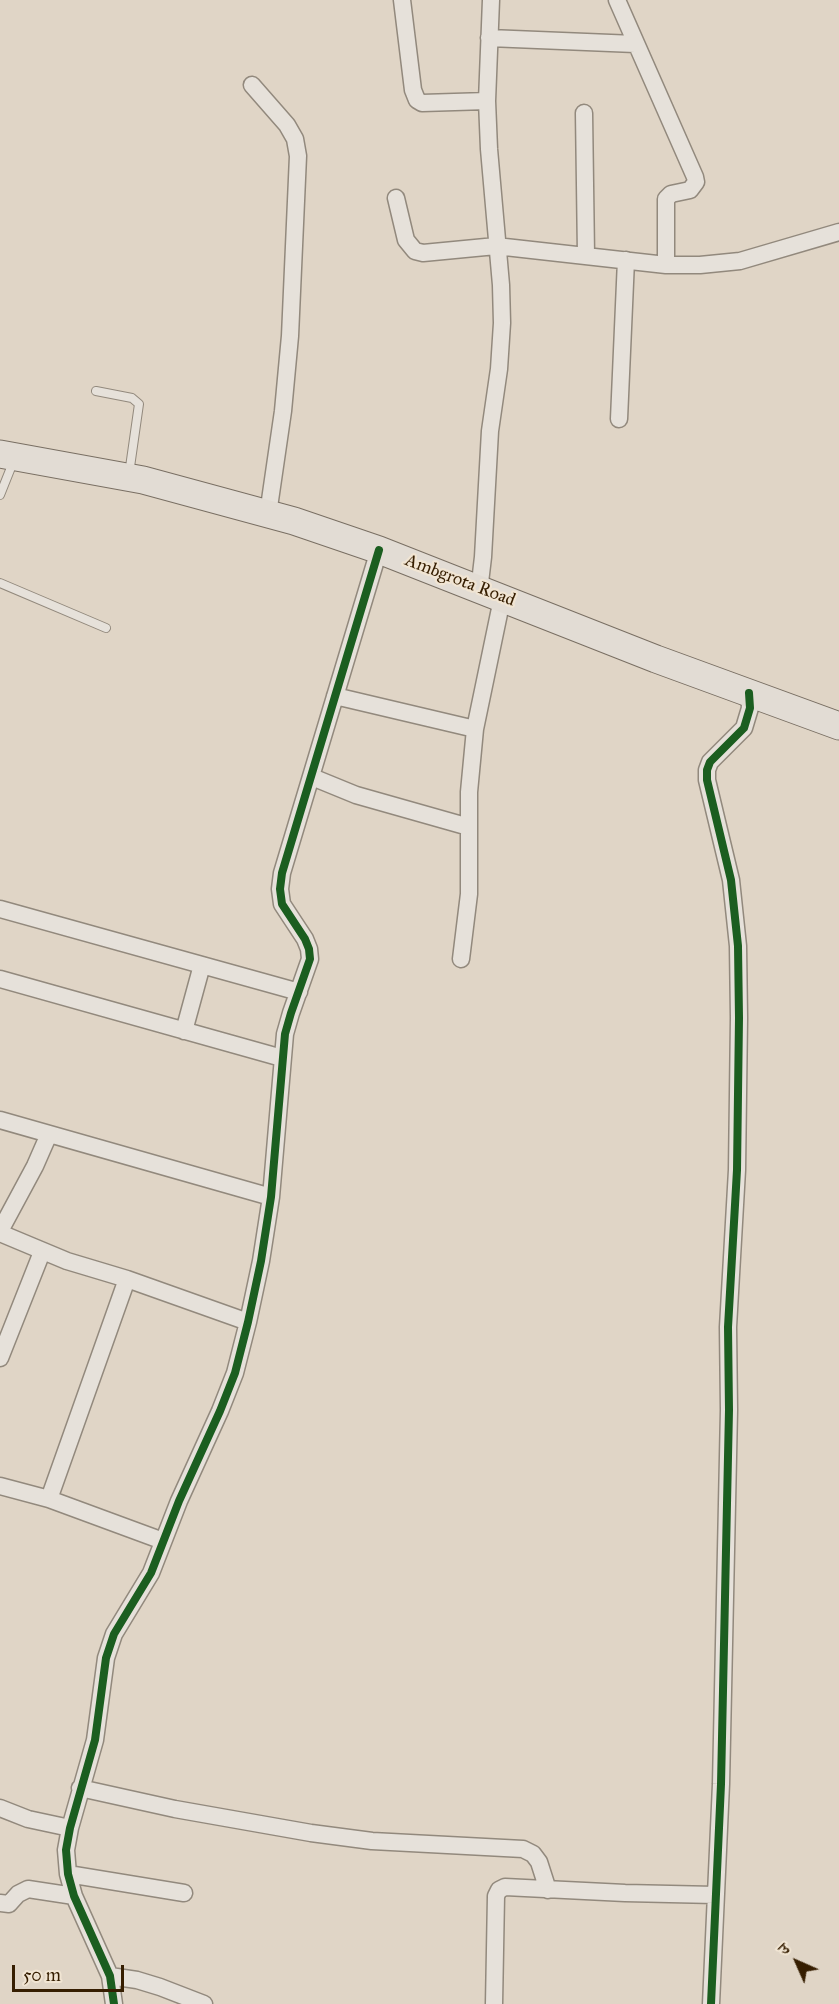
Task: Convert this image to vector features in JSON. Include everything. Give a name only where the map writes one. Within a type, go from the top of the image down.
[{"type":"main road","name":"Ambgrota Road","points":[[7,455],[129,477],[294,521],[379,550],[656,659],[839,726]]},
{"type":"street","points":[[402,0],[413,90],[417,100],[422,103],[487,101]]},
{"type":"street","points":[[461,959],[469,894],[469,792],[491,595],[483,557],[490,436],[499,369],[502,323],[487,101],[491,0]]},
{"type":"street","points":[[616,0],[696,182],[690,190],[671,194],[666,199],[666,265]]},
{"type":"street","points":[[489,38],[635,44]]},
{"type":"street","points":[[252,85],[287,125],[295,139],[298,156],[290,336],[283,411],[268,514]]},
{"type":"street","points":[[584,113],[586,255]]},
{"type":"street","points":[[396,198],[406,240],[415,251],[423,253],[496,246],[666,265],[700,266],[740,261],[839,232]]},
{"type":"street","points":[[620,419],[626,261]]},
{"type":"street","points":[[114,2004],[110,1976],[74,1896],[68,1874],[66,1850],[70,1828],[95,1740],[106,1658],[114,1634],[151,1573],[179,1501],[235,1373],[248,1322],[271,1197],[285,1034],[310,959],[305,939],[282,904],[280,889],[282,873],[379,550]]},
{"type":"street","points":[[711,2004],[721,1784],[729,1410],[728,1327],[737,1170],[739,1018],[738,946],[730,880],[707,780],[710,762],[736,738],[748,719],[749,693]]},
{"type":"street","points":[[335,696],[475,729]]},
{"type":"street","points":[[312,777],[356,795],[433,819],[469,827]]},
{"type":"street","points":[[0,909],[299,992]]},
{"type":"street","points":[[184,1031],[202,965]]},
{"type":"street","points":[[0,979],[282,1058]]},
{"type":"street","points":[[0,1120],[271,1197]]},
{"type":"street","points":[[49,1134],[0,1232],[42,1252],[248,1322]]},
{"type":"street","points":[[0,1358],[42,1252]]},
{"type":"street","points":[[50,1499],[127,1279]]},
{"type":"street","points":[[0,1486],[50,1499],[163,1541]]},
{"type":"street","points":[[80,1788],[175,1809],[311,1833],[372,1841],[523,1849],[533,1854],[539,1862],[548,1890]]},
{"type":"street","points":[[0,1808],[28,1819],[70,1828]]},
{"type":"street","points":[[68,1874],[184,1893]]},
{"type":"street","points":[[494,2004],[496,1896],[499,1890],[506,1887],[715,1895]]},
{"type":"street","points":[[0,1903],[9,1904],[23,1890],[74,1896]]},
{"type":"street","points":[[110,1976],[137,1980],[204,2004]]},
{"type":"lane","points":[[96,391],[132,398],[139,404],[129,477]]},
{"type":"lane","points":[[0,495],[7,455]]},
{"type":"lane","points":[[0,584],[106,627]]},
{"type":"cycle path","points":[[114,2004],[110,1976],[74,1896],[68,1874],[66,1850],[70,1828],[95,1740],[106,1658],[114,1634],[151,1573],[179,1501],[235,1373],[248,1322],[271,1197],[285,1034],[310,959],[305,939],[282,904],[280,889],[282,873],[379,550]]},
{"type":"cycle path","points":[[711,2004],[721,1784],[729,1410],[728,1327],[737,1170],[739,1018],[738,946],[731,880],[707,780],[707,770],[710,762],[744,728],[750,708],[749,693]]}]
